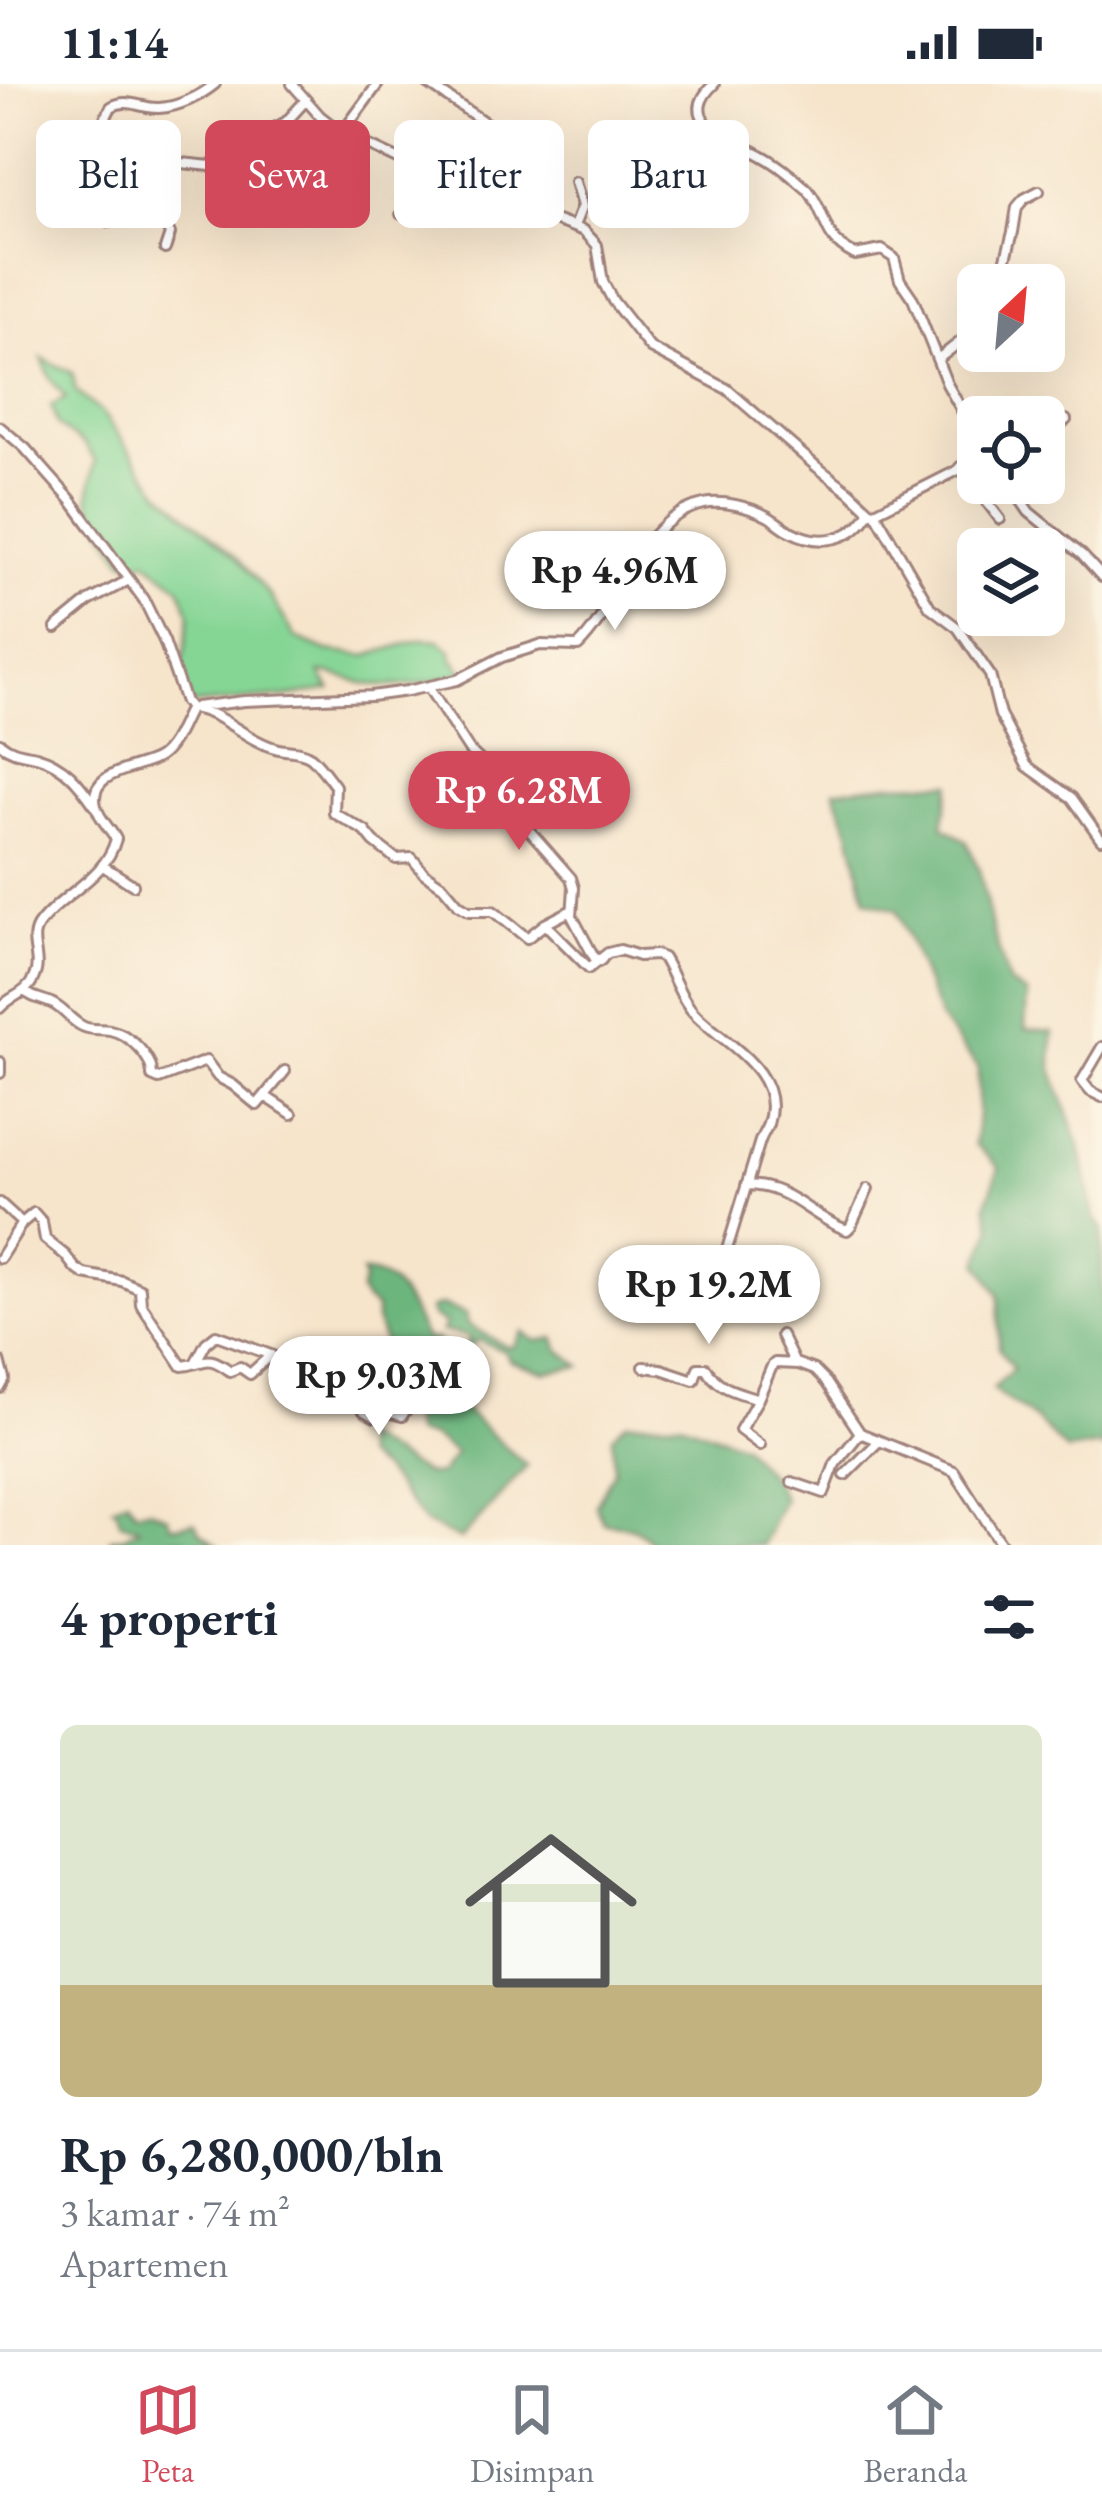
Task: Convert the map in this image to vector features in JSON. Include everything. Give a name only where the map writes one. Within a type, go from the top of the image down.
[{"type":"street","points":[[104,120],[111,107],[125,102],[162,108],[189,100],[214,84]]},
{"type":"street","points":[[292,84],[324,120]]},
{"type":"street","points":[[352,120],[378,84]]},
{"type":"street","points":[[428,84],[481,120]]},
{"type":"street","points":[[714,84],[704,95],[703,114],[714,133],[768,159],[808,190],[837,245],[855,256],[878,249],[894,258],[957,402]]},
{"type":"street","points":[[165,249],[170,234],[156,182],[163,166],[231,161],[257,137],[286,122],[305,100]]},
{"type":"street","points":[[574,226],[583,206],[575,182]]},
{"type":"street","points":[[1005,264],[1015,211],[1022,200],[1039,191]]},
{"type":"street","points":[[564,222],[584,230],[594,241],[603,282],[650,348],[727,389],[872,511],[930,607],[958,628],[991,675],[1000,715],[1027,766],[1072,799],[1101,839]]},
{"type":"street","points":[[938,359],[957,344]]},
{"type":"street","points":[[0,427],[71,500],[144,600],[164,640],[185,702],[192,708],[268,746],[311,757],[335,786],[334,813],[365,831],[397,859],[412,858],[459,905],[472,911],[493,911],[527,938],[572,910]]},
{"type":"street","points":[[192,708],[371,696],[428,687],[457,680],[502,657],[540,645],[578,646],[644,548],[688,510],[722,503],[749,509],[791,532],[826,542],[846,535],[872,511],[957,468]]},
{"type":"street","points":[[989,504],[1000,519]]},
{"type":"street","points":[[1023,504],[1102,577]]},
{"type":"street","points":[[56,628],[89,601],[129,580]]},
{"type":"street","points":[[428,687],[469,750],[488,767],[529,830],[571,878],[573,919],[596,958],[600,961],[608,953]]},
{"type":"street","points":[[96,807],[100,785],[111,775],[151,762],[168,750],[192,708]]},
{"type":"street","points":[[0,743],[68,771],[116,839],[103,866],[62,898],[34,931],[39,964],[34,980],[0,1008]]},
{"type":"street","points":[[103,866],[133,885]]},
{"type":"street","points":[[545,924],[586,967],[620,950],[663,958],[691,1010],[734,1044],[770,1090],[769,1123],[721,1270]]},
{"type":"street","points":[[25,992],[52,1003],[80,1025],[112,1031],[142,1050],[157,1079],[205,1061],[218,1077],[258,1104],[285,1071]]},
{"type":"street","points":[[1102,1047],[1082,1081],[1102,1097]]},
{"type":"street","points":[[0,1062],[0,1073]]},
{"type":"street","points":[[265,1096],[292,1114]]},
{"type":"street","points":[[746,1185],[778,1190],[847,1230],[868,1190]]},
{"type":"street","points":[[0,1203],[22,1223]]},
{"type":"street","points":[[0,1258],[22,1223],[34,1214],[42,1222],[45,1239],[75,1268],[140,1289],[141,1304],[184,1366],[202,1359],[230,1371],[240,1367],[250,1374],[271,1355]]},
{"type":"street","points":[[194,1363],[216,1335],[271,1355],[303,1379],[329,1373]]},
{"type":"street","points":[[781,1335],[795,1364]]},
{"type":"street","points":[[0,1361],[5,1379],[0,1388]]},
{"type":"street","points":[[760,1445],[740,1430],[775,1363],[807,1366],[820,1374],[860,1432],[953,1471],[1002,1545]]},
{"type":"street","points":[[644,1367],[694,1381],[698,1368],[706,1368],[720,1386],[758,1399]]},
{"type":"street","points":[[315,1379],[375,1417],[384,1412],[402,1416],[421,1393],[432,1398],[446,1394]]},
{"type":"street","points":[[792,1481],[824,1493],[835,1464],[860,1432]]},
{"type":"street","points":[[845,1474],[878,1442]]},
{"type":"green space","points":[[42,358],[72,373],[76,392],[102,413],[158,489],[238,559],[271,597],[296,638],[327,651],[366,656],[423,639],[439,640],[464,672],[391,686],[320,673],[330,689],[191,705],[178,668],[190,614],[180,587],[147,561],[124,561],[94,514],[89,498],[95,461],[85,445],[58,426],[51,406],[66,398],[51,380]]},
{"type":"green space","points":[[951,783],[943,826],[967,842],[980,873],[1009,983],[1027,994],[1025,1029],[1053,1032],[1052,1069],[1080,1146],[1094,1217],[1102,1228],[1102,1449],[1067,1451],[1035,1419],[993,1389],[1013,1369],[999,1348],[999,1295],[979,1262],[992,1228],[986,1205],[999,1168],[975,1144],[978,1067],[941,1021],[897,910],[866,900],[850,831],[834,790]]},
{"type":"green space","points":[[362,1273],[395,1287],[426,1340],[437,1339],[447,1354],[444,1362],[459,1370],[473,1370],[464,1383],[438,1376],[428,1387],[411,1385],[394,1370],[376,1308],[360,1292]]},
{"type":"green space","points":[[442,1305],[466,1314],[467,1324],[507,1347],[513,1347],[522,1332],[537,1341],[554,1338],[560,1350],[581,1366],[545,1372],[510,1361],[505,1352],[478,1340],[460,1356],[470,1337],[442,1331],[445,1324],[430,1309]]},
{"type":"green space","points":[[436,1385],[527,1466],[460,1540],[425,1523],[384,1472],[363,1457],[361,1437],[427,1475],[440,1474],[455,1454],[433,1437],[415,1434],[412,1426],[416,1407]]},
{"type":"green space","points":[[627,1422],[681,1422],[743,1445],[783,1498],[762,1545],[654,1545],[632,1528],[604,1523],[596,1506],[614,1470],[612,1436]]},
{"type":"green space","points":[[127,1499],[136,1511],[149,1509],[167,1516],[170,1524],[194,1522],[217,1545],[181,1545],[184,1539],[173,1539],[161,1545],[112,1545],[110,1539],[139,1528],[121,1522],[112,1507]]}]
